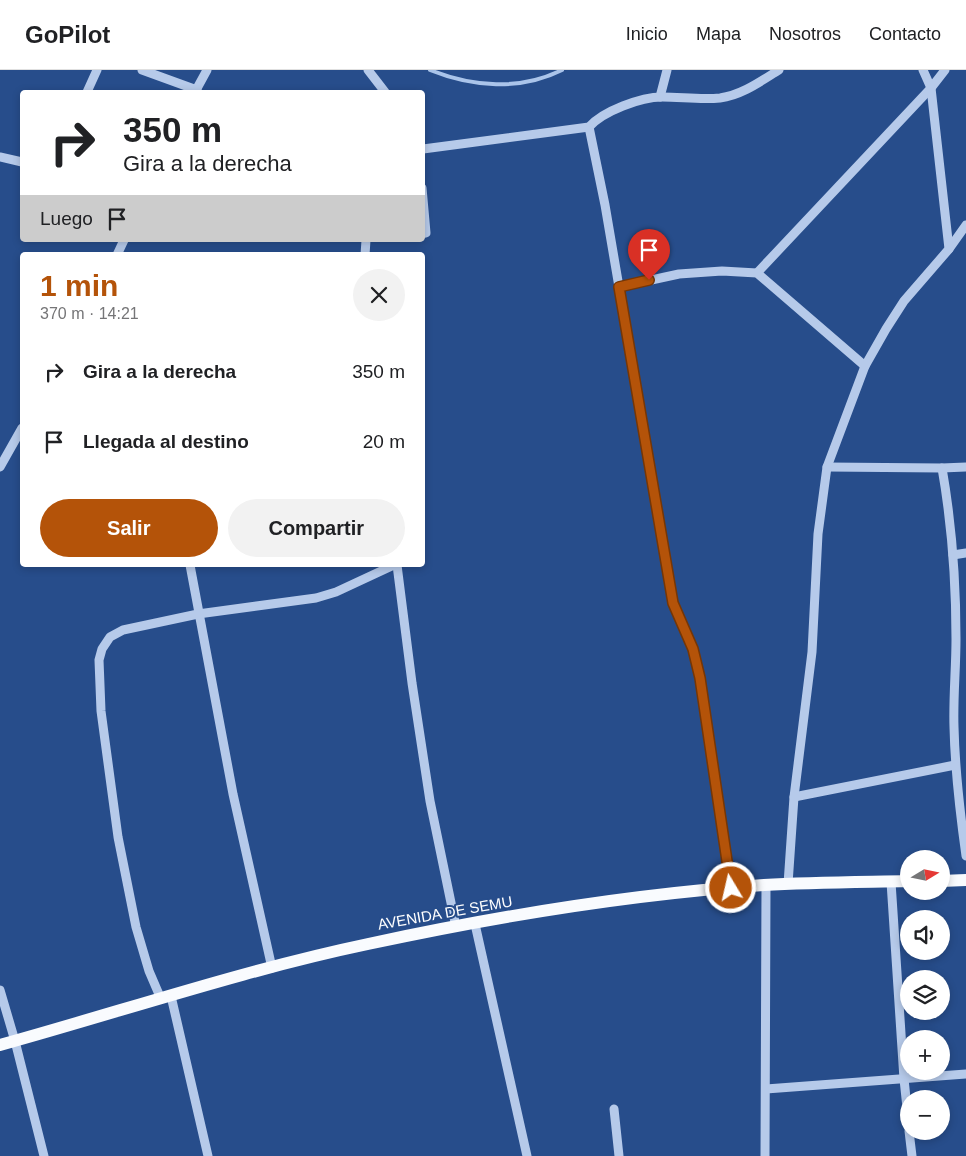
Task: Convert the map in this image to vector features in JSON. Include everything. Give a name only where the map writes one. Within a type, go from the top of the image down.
[{"type":"main road","points":[[950,881],[966,880]]},
{"type":"main road","name":"AVENIDA DE SEMU","points":[[0,1045],[272,968],[367,944],[456,927],[617,900],[731,888],[788,884],[900,882]]},
{"type":"street","points":[[88,90],[97,70]]},
{"type":"street","points":[[142,70],[193,90]]},
{"type":"street","points":[[197,90],[207,70]]},
{"type":"street","points":[[368,70],[383,90]]},
{"type":"street","points":[[660,97],[667,70]]},
{"type":"street","points":[[425,148],[588,127],[605,114],[635,102],[660,97],[720,98],[748,88],[780,70]]},
{"type":"street","points":[[923,70],[931,88],[949,249]]},
{"type":"street","points":[[757,274],[931,88],[944,70]]},
{"type":"street","points":[[588,127],[606,205],[673,603],[693,649],[700,678],[731,888]]},
{"type":"street","points":[[0,157],[20,162]]},
{"type":"street","points":[[788,884],[794,797],[812,652],[818,534],[827,467],[865,366],[886,329],[904,301],[949,249],[966,225]]},
{"type":"street","points":[[619,287],[680,274],[722,272],[757,274],[865,366]]},
{"type":"street","points":[[0,467],[20,432]]},
{"type":"street","points":[[827,467],[966,467]]},
{"type":"street","points":[[942,468],[953,555],[956,625],[955,765],[966,856]]},
{"type":"street","points":[[953,555],[966,553]]},
{"type":"street","points":[[190,567],[233,794],[272,968]]},
{"type":"street","points":[[208,1156],[166,998],[149,972],[136,927],[118,837],[101,711],[99,660],[102,649],[110,637],[123,630],[198,614],[316,598],[336,592],[391,567]]},
{"type":"street","points":[[395,567],[430,801],[456,927]]},
{"type":"street","points":[[956,625],[966,626]]},
{"type":"street","points":[[794,797],[955,765]]},
{"type":"street","points":[[891,882],[901,1030]]},
{"type":"street","points":[[765,1156],[766,885]]},
{"type":"street","points":[[475,924],[527,1156]]},
{"type":"street","points":[[0,990],[44,1156]]},
{"type":"street","points":[[950,1075],[966,1074]]},
{"type":"street","points":[[766,1089],[900,1079]]},
{"type":"street","points":[[614,1109],[619,1156]]},
{"type":"street","points":[[910,1140],[912,1156]]},
{"type":"waterway","points":[[430,70],[462,80],[496,84],[530,81],[562,70]]},
{"type":"route","points":[[649,280],[619,287],[673,603],[693,649],[700,678],[731,888]]}]
